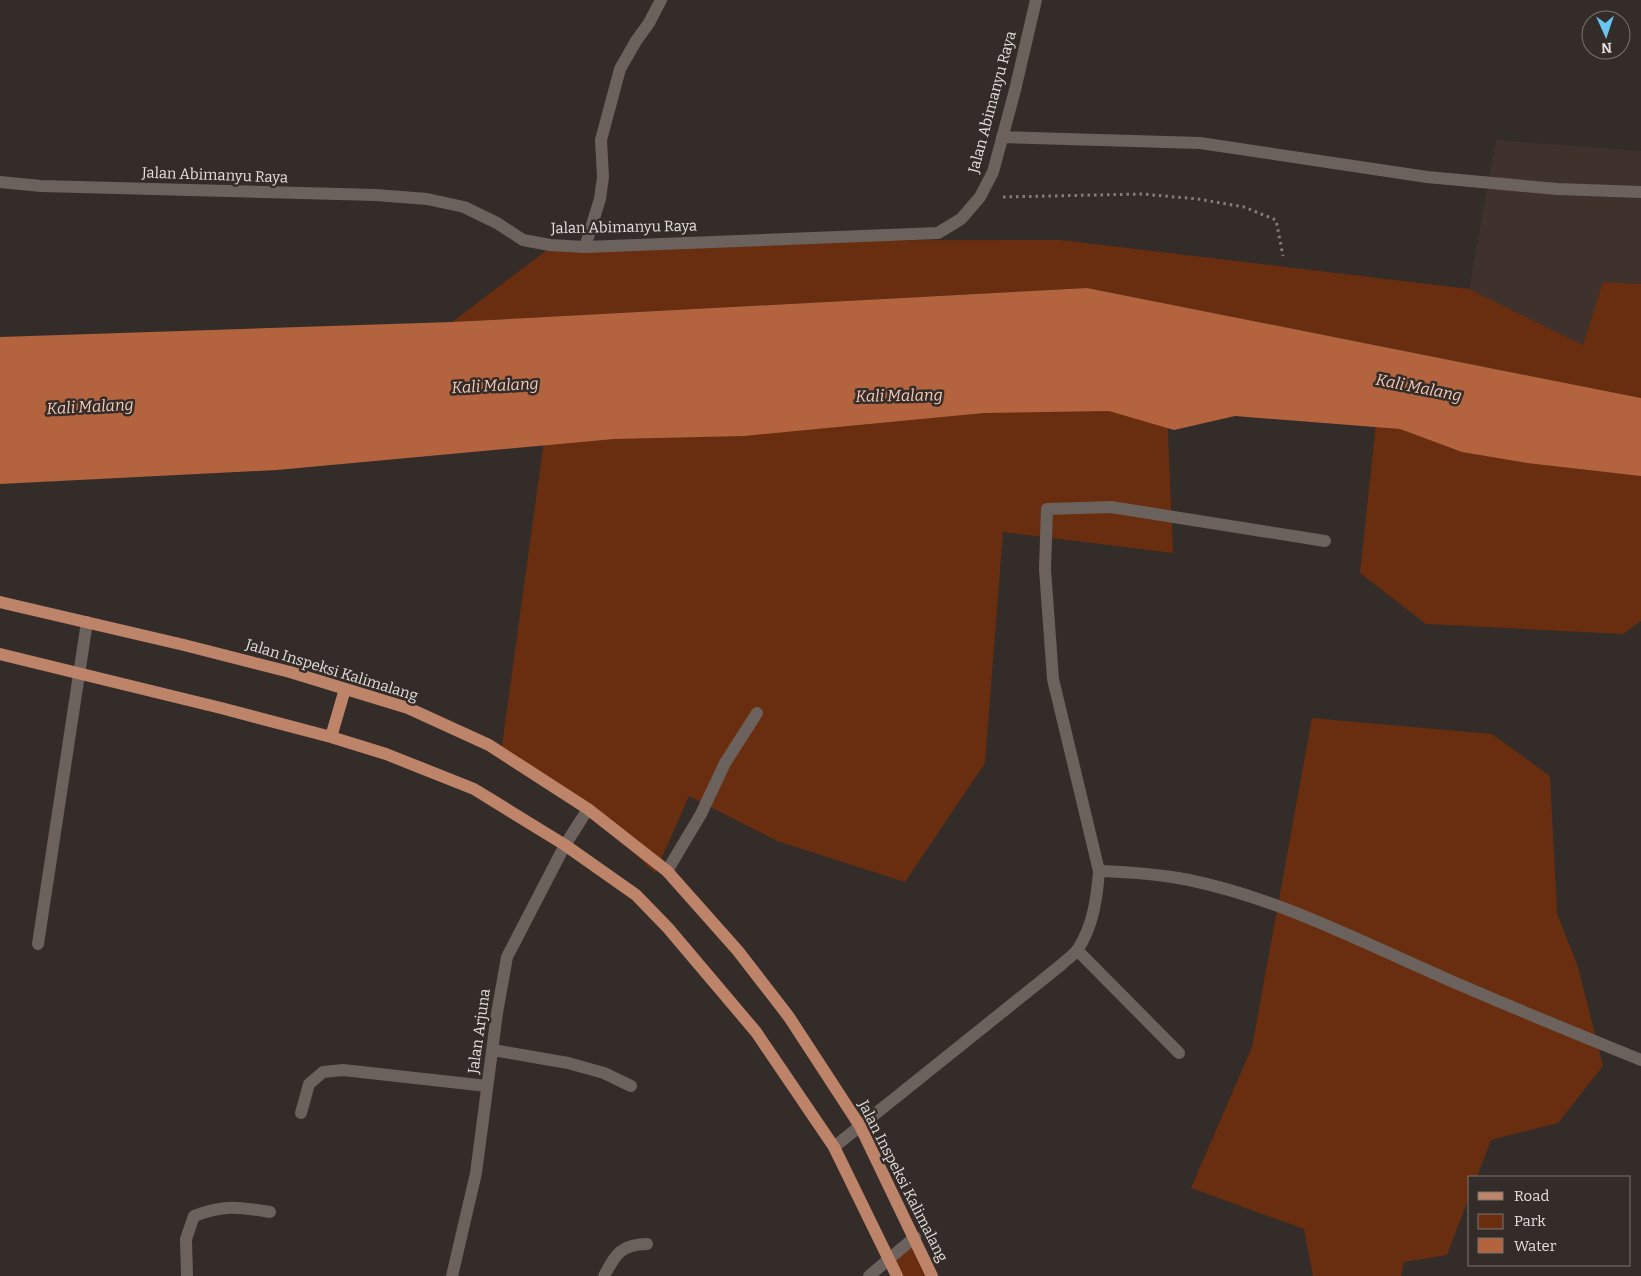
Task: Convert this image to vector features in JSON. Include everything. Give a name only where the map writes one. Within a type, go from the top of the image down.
[{"type":"main road","name":"Jalan Inspeksi Kalimalang","points":[[0,602],[290,672],[408,708],[489,745],[588,809],[667,871],[738,951],[789,1017],[860,1126],[932,1276]]},
{"type":"main road","points":[[0,654],[331,737],[386,754],[474,789],[566,845],[636,895],[668,928],[756,1032],[834,1147],[897,1276]]},
{"type":"main road","points":[[331,737],[345,689]]},
{"type":"street","points":[[585,247],[600,199],[603,177],[601,140],[620,69],[661,0]]},
{"type":"street","name":"Jalan Abimanyu Raya","points":[[0,182],[41,186],[376,195],[427,200],[464,207],[497,222],[523,240],[550,245],[585,247],[938,233],[961,219],[980,197],[993,172],[1036,0]]},
{"type":"street","points":[[1002,137],[1200,143],[1427,177],[1557,189],[1641,192]]},
{"type":"street","points":[[834,1147],[1061,965],[1077,950],[1091,919],[1097,897],[1098,871],[1053,679],[1045,569],[1047,509],[1111,507],[1325,541]]},
{"type":"street","points":[[38,944],[87,622]]},
{"type":"street","points":[[667,871],[701,814],[725,763],[756,714]]},
{"type":"street","name":"Jalan Arjuna","points":[[452,1276],[476,1173],[497,1013],[507,957],[566,845],[588,809]]},
{"type":"street","points":[[1098,871],[1146,873],[1188,880],[1239,892],[1298,914],[1442,977],[1641,1060]]},
{"type":"street","points":[[1077,950],[1179,1053]]},
{"type":"street","points":[[493,1050],[568,1063],[604,1073],[631,1086]]},
{"type":"street","points":[[301,1113],[309,1084],[323,1072],[343,1070],[487,1086]]},
{"type":"street","points":[[187,1276],[186,1239],[194,1216],[212,1208],[234,1206],[270,1212]]},
{"type":"street","points":[[869,1276],[915,1238]]},
{"type":"street","points":[[604,1276],[618,1252],[635,1245],[647,1244]]},
{"type":"path","points":[[980,197],[1142,194],[1198,199],[1244,207],[1276,220],[1284,256]]},
{"type":"shaded area","points":[[1496,140],[1641,151],[1641,284],[1603,282],[1583,346],[1469,289]]},
{"type":"green space","points":[[1061,240],[1469,289],[1583,345],[1603,282],[1641,284],[1641,398],[1087,288],[452,322],[559,241]]},
{"type":"green space","points":[[1381,376],[1641,438],[1641,621],[1623,634],[1426,624],[1360,573]]},
{"type":"green space","points":[[552,382],[1166,383],[1173,553],[1003,532],[985,763],[905,882],[777,841],[689,796],[655,873],[588,809],[501,753]]},
{"type":"green space","points":[[1312,718],[1492,734],[1550,776],[1557,913],[1578,967],[1603,1066],[1558,1123],[1491,1140],[1477,1176],[1468,1176],[1468,1200],[1447,1255],[1404,1262],[1401,1276],[1313,1276],[1304,1229],[1191,1188],[1252,1047]]},
{"type":"green space","points":[[915,1237],[932,1276],[897,1276],[889,1259]]},
{"type":"water","points":[[1087,288],[1641,398],[1641,476],[1527,463],[1462,452],[1400,429],[1235,416],[1174,430],[1109,411],[984,413],[744,436],[614,439],[277,470],[0,484],[0,337],[452,322]]},
{"type":"waterway","name":"Kali Malang","points":[[0,411],[519,383]]}]
